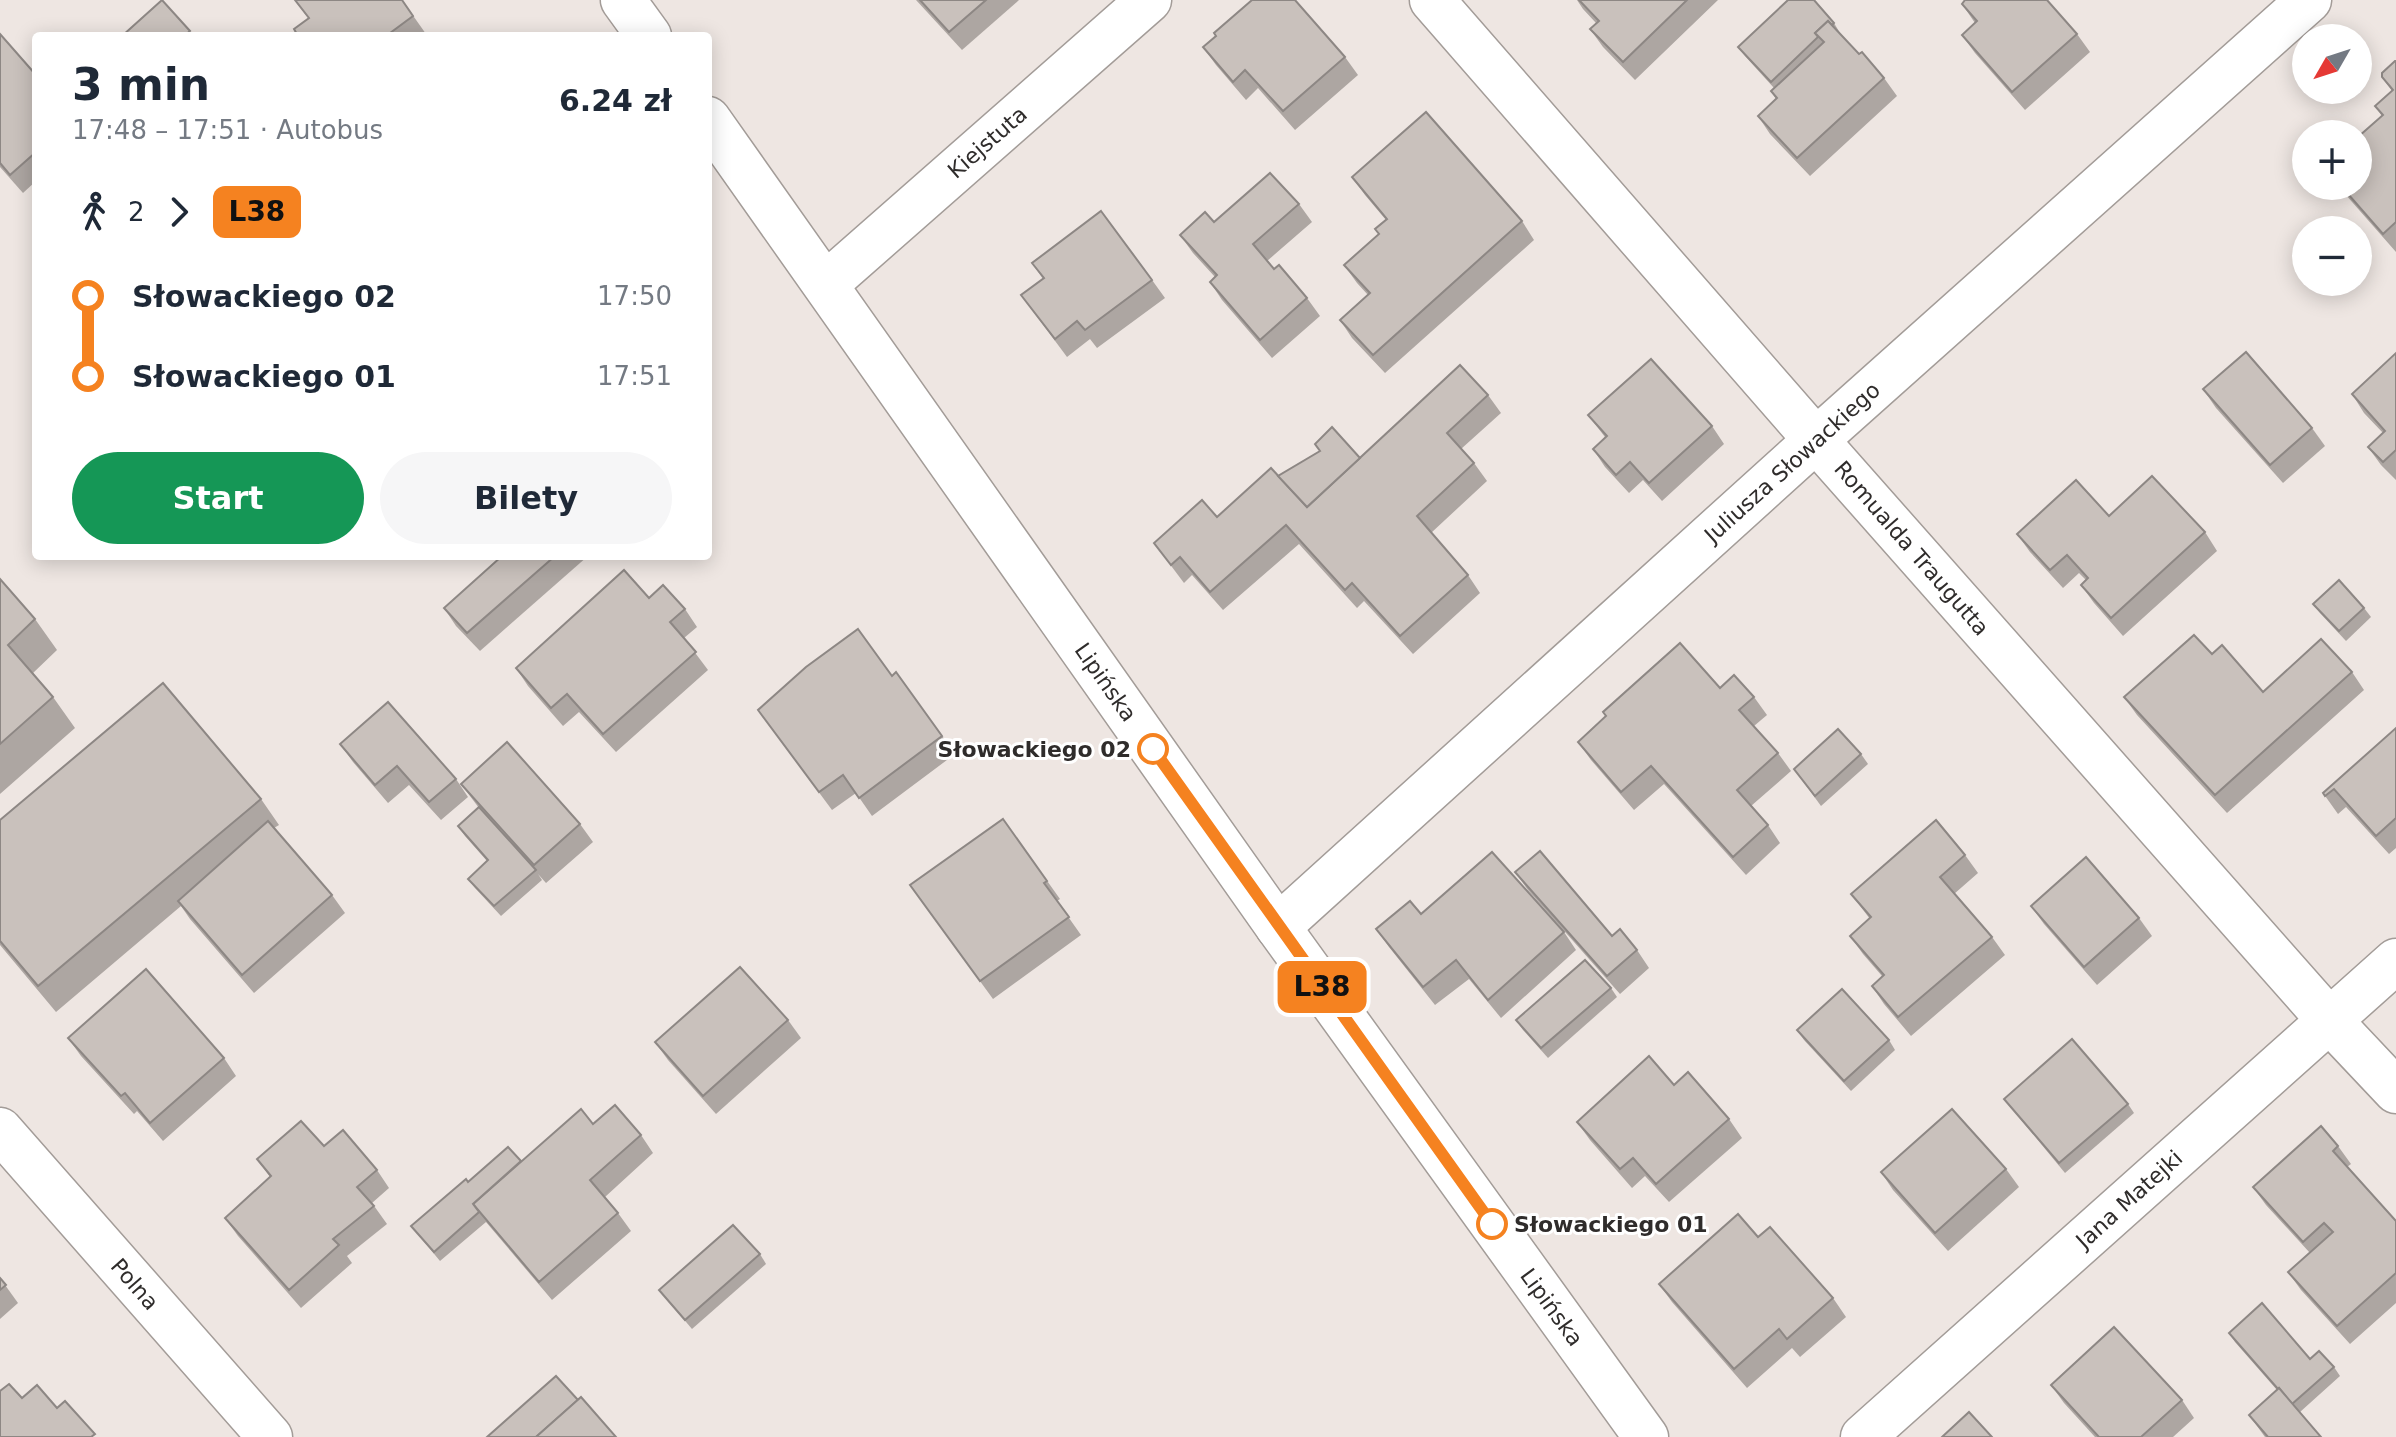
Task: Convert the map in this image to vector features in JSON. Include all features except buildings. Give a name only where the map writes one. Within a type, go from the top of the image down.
[{"type":"street","points":[[623,0],[646,32]]},
{"type":"street","name":"Kiejstuta","points":[[826,284],[1149,0]]},
{"type":"street","name":"Romualda Traugutta","points":[[1432,0],[1816,440],[2329,1020],[2396,1091]]},
{"type":"street","name":"Juliusza Słowackiego","points":[[1278,927],[1816,440],[2309,0]]},
{"type":"street","name":"Lipińska","points":[[712,125],[1278,927],[1626,1429]]},
{"type":"street","name":"Jana Matejki","points":[[1863,1437],[2396,961]]},
{"type":"street","name":"Polna","points":[[0,1130],[270,1437]]},
{"type":"bus line","name":"L38","points":[[1153,749],[1492,1224]]},
{"type":"place","name":"Słowackiego 02","points":[[1153,749]]},
{"type":"place","name":"Słowackiego 01","points":[[1492,1224]]}]
